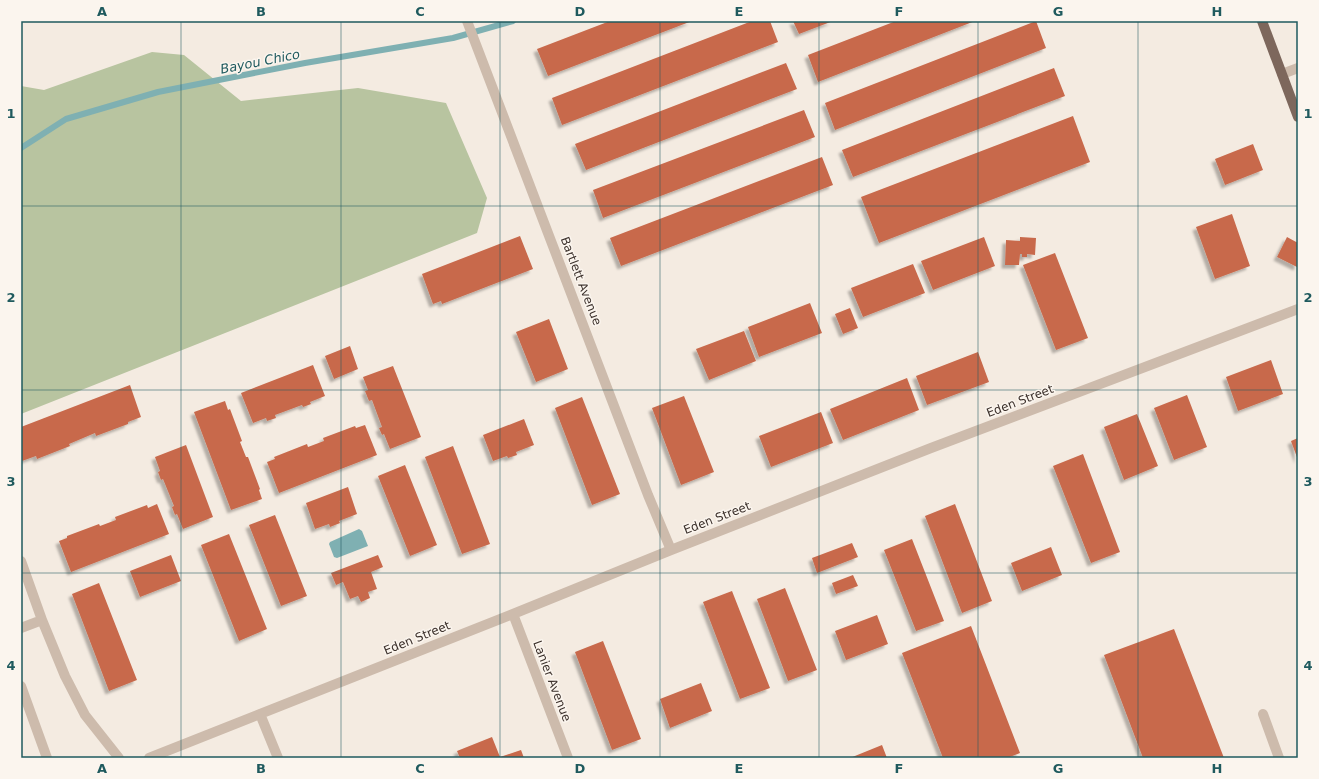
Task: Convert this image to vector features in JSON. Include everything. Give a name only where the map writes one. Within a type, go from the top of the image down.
[{"type":"main road","points":[[1262,21],[1282,74],[1296,105],[1298,117]]},
{"type":"street","name":"Bartlett Avenue","points":[[467,21],[648,495],[671,550]]},
{"type":"street","points":[[1282,74],[1298,68]]},
{"type":"street","name":"Eden Street","points":[[149,758],[931,448],[1298,309]]},
{"type":"street","points":[[21,561],[42,620],[65,676],[85,715],[119,758]]},
{"type":"street","name":"Lanier Avenue","points":[[513,614],[568,758]]},
{"type":"street","points":[[21,628],[42,620]]},
{"type":"street","points":[[21,686],[48,758]]},
{"type":"street","points":[[260,714],[278,758]]},
{"type":"street","points":[[1262,714],[1279,758]]},
{"type":"green space","points":[[152,52],[184,55],[241,101],[358,88],[446,103],[487,198],[477,233],[21,414],[21,86],[44,90]]},
{"type":"water","points":[[359,529],[362,531],[368,546],[337,558],[334,557],[329,544],[330,542]]},
{"type":"building","points":[[610,21],[692,21],[548,76],[537,49]]},
{"type":"building","points":[[752,21],[770,21],[778,42],[562,125],[552,98]]},
{"type":"building","points":[[793,21],[833,21],[799,34]]},
{"type":"building","points":[[896,21],[975,21],[818,82],[808,55]]},
{"type":"building","points":[[1036,21],[1046,48],[835,130],[825,103]]},
{"type":"building","points":[[786,63],[797,89],[586,170],[575,144]]},
{"type":"building","points":[[1054,68],[1065,96],[853,177],[842,150]]},
{"type":"building","points":[[804,110],[815,137],[603,218],[593,190]]},
{"type":"building","points":[[1073,116],[1090,162],[879,243],[861,197]]},
{"type":"building","points":[[1253,144],[1263,170],[1225,185],[1215,159]]},
{"type":"building","points":[[822,157],[833,185],[621,266],[610,238]]},
{"type":"building","points":[[1232,214],[1250,266],[1215,279],[1196,227]]},
{"type":"building","points":[[520,236],[533,269],[442,304],[441,301],[433,304],[422,274]]},
{"type":"building","points":[[984,237],[995,266],[933,290],[921,261]]},
{"type":"building","points":[[1020,237],[1036,238],[1035,255],[1027,254],[1027,257],[1022,257],[1022,254],[1020,254],[1019,265],[1005,265],[1006,240],[1020,241]]},
{"type":"building","points":[[1287,237],[1298,243],[1297,267],[1277,257]]},
{"type":"building","points":[[1055,253],[1088,338],[1056,350],[1023,265]]},
{"type":"building","points":[[913,264],[925,293],[863,317],[851,288]]},
{"type":"building","points":[[810,303],[822,333],[759,357],[748,327]]},
{"type":"building","points":[[850,308],[858,328],[843,334],[835,314]]},
{"type":"building","points":[[549,319],[568,369],[536,382],[516,332]]},
{"type":"building","points":[[744,331],[756,361],[709,380],[696,349]]},
{"type":"building","points":[[350,346],[358,369],[334,379],[325,356]]},
{"type":"building","points":[[978,352],[989,382],[927,405],[916,376]]},
{"type":"building","points":[[1271,360],[1283,394],[1238,411],[1226,377]]},
{"type":"building","points":[[313,365],[325,396],[310,402],[311,404],[303,407],[302,405],[275,415],[276,418],[267,421],[266,418],[253,423],[241,393]]},
{"type":"building","points":[[393,366],[421,437],[390,449],[384,434],[382,435],[379,428],[382,427],[372,400],[369,401],[365,391],[368,390],[363,377]]},
{"type":"building","points":[[907,378],[919,410],[843,440],[830,409]]},
{"type":"building","points":[[130,385],[141,417],[128,422],[128,424],[96,436],[95,433],[69,444],[70,446],[37,459],[36,456],[22,461],[21,427]]},
{"type":"building","points":[[1187,395],[1207,447],[1174,460],[1154,408]]},
{"type":"building","points":[[684,396],[714,472],[681,485],[652,408]]},
{"type":"building","points":[[582,397],[620,494],[592,505],[555,408]]},
{"type":"building","points":[[225,401],[228,410],[230,409],[242,441],[240,442],[246,457],[248,457],[260,489],[262,499],[231,510],[194,412]]},
{"type":"building","points":[[821,412],[833,443],[771,467],[759,436]]},
{"type":"building","points":[[1137,414],[1158,466],[1124,480],[1104,427]]},
{"type":"building","points":[[524,419],[534,445],[516,452],[517,455],[508,458],[507,456],[493,461],[483,435]]},
{"type":"building","points":[[365,425],[377,455],[279,493],[267,462],[275,459],[274,457],[307,444],[308,447],[324,441],[323,438],[355,426],[356,428]]},
{"type":"building","points":[[1298,438],[1298,460],[1291,441]]},
{"type":"building","points":[[186,445],[213,517],[183,529],[177,514],[175,515],[172,507],[174,506],[163,479],[161,480],[158,472],[160,471],[155,457]]},
{"type":"building","points":[[453,446],[490,544],[462,554],[425,457]]},
{"type":"building","points":[[1083,454],[1120,552],[1091,563],[1053,466]]},
{"type":"building","points":[[405,465],[437,545],[410,556],[378,476]]},
{"type":"building","points":[[348,487],[357,514],[339,521],[340,523],[330,527],[329,524],[315,529],[306,503]]},
{"type":"building","points":[[157,504],[169,534],[71,572],[59,541],[67,538],[67,536],[99,524],[100,526],[116,520],[115,517],[147,505],[148,508]]},
{"type":"building","points":[[955,504],[992,601],[962,613],[925,516]]},
{"type":"building","points":[[275,515],[307,596],[281,606],[249,525]]},
{"type":"building","points":[[229,534],[267,629],[239,641],[201,545]]},
{"type":"building","points":[[912,539],[944,621],[916,631],[884,550]]},
{"type":"building","points":[[852,543],[858,557],[817,573],[812,558]]},
{"type":"building","points":[[1051,547],[1062,575],[1022,591],[1011,563]]},
{"type":"building","points":[[171,555],[181,581],[140,597],[130,571]]},
{"type":"building","points":[[378,555],[383,567],[371,572],[377,589],[368,592],[370,598],[361,602],[358,596],[350,599],[343,582],[336,585],[331,573]]},
{"type":"building","points":[[853,575],[858,586],[836,594],[832,583]]},
{"type":"building","points":[[99,583],[137,680],[109,691],[72,594]]},
{"type":"building","points":[[785,588],[817,670],[788,681],[757,599]]},
{"type":"building","points":[[732,591],[770,688],[740,699],[703,602]]},
{"type":"building","points":[[877,615],[888,644],[846,660],[835,631]]},
{"type":"building","points":[[971,626],[1020,753],[1007,758],[943,758],[902,653]]},
{"type":"building","points":[[1174,629],[1224,758],[1143,758],[1104,655]]},
{"type":"building","points":[[603,641],[641,739],[612,750],[575,652]]},
{"type":"building","points":[[701,683],[712,711],[670,728],[660,699]]},
{"type":"building","points":[[492,737],[500,757],[521,750],[524,758],[460,758],[457,751]]},
{"type":"building","points":[[882,745],[887,758],[850,758]]},
{"type":"waterway","name":"Bayou Chico","points":[[21,148],[66,119],[158,92],[305,63],[453,38],[513,21]]}]
